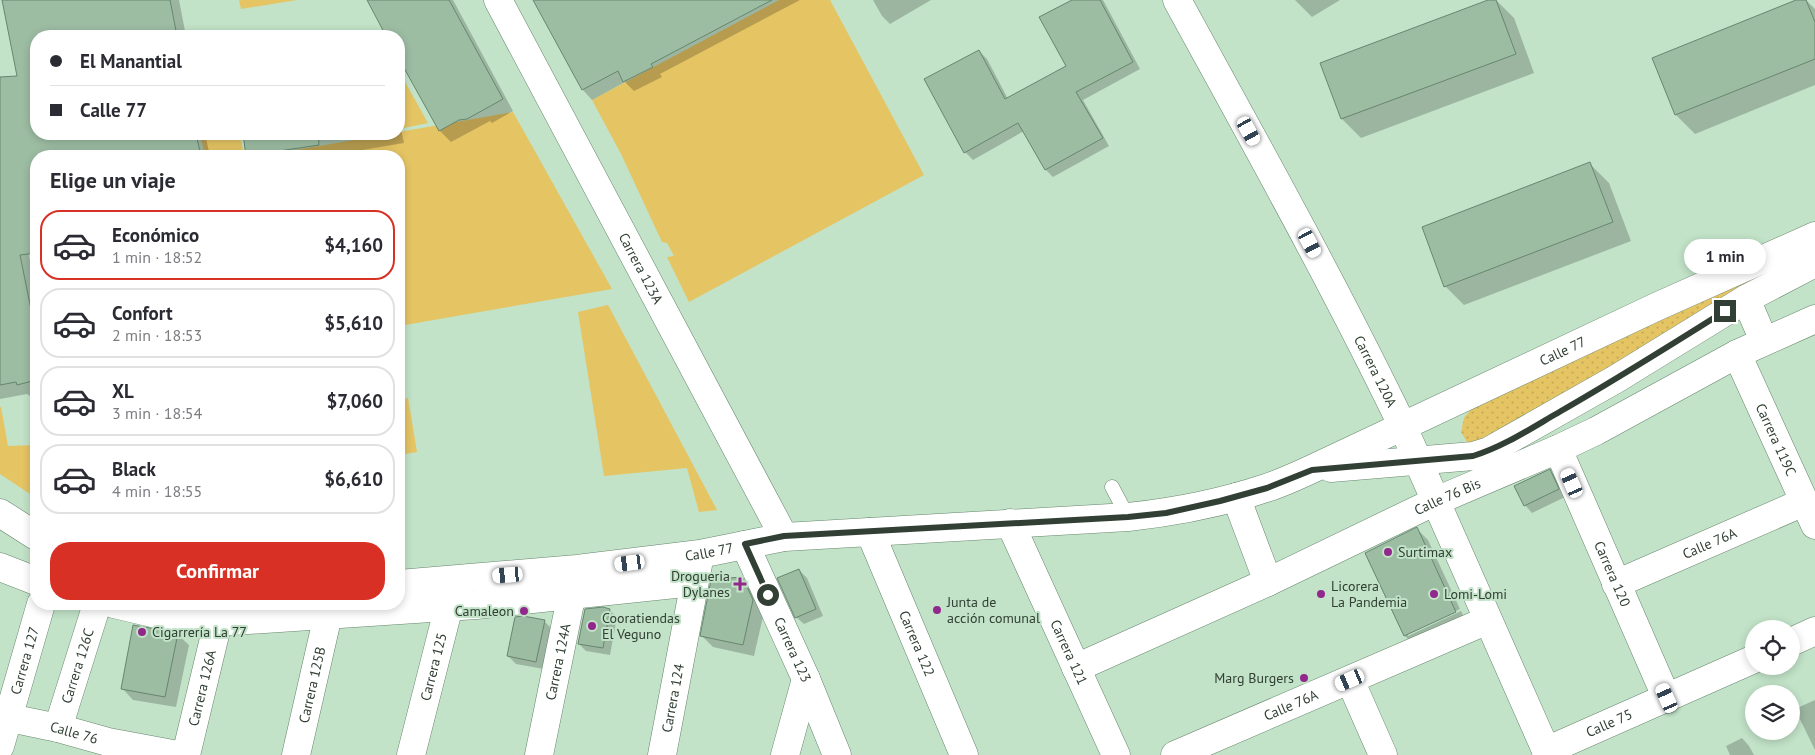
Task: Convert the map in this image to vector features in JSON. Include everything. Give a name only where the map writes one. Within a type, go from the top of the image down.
[{"type":"street","name":"Carrera 123A","points":[[498,0],[784,536]]},
{"type":"street","name":"Carrera 120A","points":[[1177,0],[1351,321],[1403,427],[1547,753]]},
{"type":"street","name":"Calle 77","points":[[405,583],[456,579],[574,582],[784,536],[1128,517],[1166,513],[1236,497],[1267,488],[1312,470],[1656,307],[1815,236]]},
{"type":"street","name":"Calle 77","points":[[1312,470],[1473,456],[1489,451],[1582,399],[1746,299],[1815,264]]},
{"type":"street","points":[[1746,299],[1764,341]]},
{"type":"street","name":"Calle 76 Bis","points":[[1076,668],[1268,582],[1436,501],[1558,450],[1737,354],[1815,319]]},
{"type":"street","name":"Carrera 119C","points":[[1737,354],[1810,514]]},
{"type":"street","points":[[1582,399],[1596,431]]},
{"type":"street","name":"Carrera 120","points":[[1558,450],[1667,698]]},
{"type":"street","points":[[1236,497],[1268,582]]},
{"type":"street","points":[[0,513],[30,532]]},
{"type":"street","name":"Calle 76A","points":[[1616,584],[1810,514]]},
{"type":"street","name":"Carrera 121","points":[[1010,523],[1116,755]]},
{"type":"street","name":"Carrera 122","points":[[870,532],[964,755]]},
{"type":"street","name":"Carrera 123","points":[[745,544],[806,679],[837,755]]},
{"type":"street","name":"Carrera 124","points":[[662,755],[700,554]]},
{"type":"street","points":[[0,567],[30,579]]},
{"type":"street","name":"Carrera 125","points":[[411,755],[456,579]]},
{"type":"street","points":[[405,610],[450,607],[574,582],[694,582]]},
{"type":"street","name":"Carrera 124A","points":[[539,755],[574,582]]},
{"type":"street","name":"Carrera 127","points":[[0,746],[4,717],[39,610]]},
{"type":"street","name":"Carrera 126C","points":[[58,728],[95,610]]},
{"type":"street","points":[[140,610],[162,615],[218,622],[404,610]]},
{"type":"street","name":"Carrera 125B","points":[[296,755],[328,615]]},
{"type":"street","name":"Calle 76A","points":[[1175,755],[1488,620]]},
{"type":"street","name":"Carrera 126A","points":[[186,755],[218,622]]},
{"type":"street","points":[[1800,638],[1815,631]]},
{"type":"street","name":"Calle 75","points":[[1547,753],[1745,663]]},
{"type":"street","points":[[785,755],[806,679]]},
{"type":"street","points":[[1350,680],[1382,755]]},
{"type":"street","name":"Calle 76","points":[[4,717],[58,728],[107,748],[178,755]]},
{"type":"lane","points":[[1112,486],[1128,517]]},
{"type":"shaded area","points":[[239,0],[297,0],[241,9]]},
{"type":"shaded area","points":[[779,0],[830,0],[924,175],[689,302],[667,257],[674,256],[667,243],[662,242],[621,154],[592,100]]},
{"type":"shaded area","points":[[405,82],[428,123],[405,128]]},
{"type":"shaded area","points":[[513,112],[612,289],[405,325],[405,150],[295,150],[355,140],[405,140],[405,131]]},
{"type":"shaded area","points":[[201,140],[241,140],[243,150],[204,150]]},
{"type":"shaded area","points":[[1790,261],[1478,447],[1467,442],[1461,432],[1464,418],[1473,407],[1539,374]]},
{"type":"shaded area","points":[[608,305],[717,510],[699,512],[687,468],[604,476],[578,312]]},
{"type":"shaded area","points":[[408,398],[417,452],[405,454],[405,399]]},
{"type":"shaded area","points":[[1,407],[8,446],[30,445],[30,494],[0,474]]},
{"type":"building","points":[[2,0],[170,0],[176,30],[30,30],[30,140],[197,140],[200,150],[30,150],[30,254],[20,255],[30,304],[30,382],[17,385],[16,382],[0,385],[0,77],[17,76]]},
{"type":"building","points":[[367,0],[449,0],[503,99],[467,119],[459,120],[439,131],[405,70],[405,30],[383,30]]},
{"type":"building","points":[[533,0],[772,0],[651,64],[653,67],[623,82],[618,71],[582,90]]},
{"type":"building","points":[[1072,0],[1100,0],[1133,62],[1076,92],[1103,138],[1045,170],[1018,123],[964,153],[924,79],[979,50],[1005,99],[1066,66],[1039,17]]},
{"type":"building","points":[[1488,0],[1496,0],[1516,54],[1341,119],[1320,63]]},
{"type":"building","points":[[1796,0],[1806,0],[1815,22],[1815,59],[1675,115],[1652,58]]},
{"type":"building","points":[[244,140],[319,140],[319,145],[286,150],[245,150]]},
{"type":"building","points":[[1590,162],[1613,222],[1444,287],[1422,227]]},
{"type":"building","points":[[1550,469],[1559,489],[1524,506],[1514,486]]},
{"type":"building","points":[[1417,527],[1456,612],[1404,636],[1365,553]]},
{"type":"building","points":[[799,569],[816,609],[795,618],[777,578]]},
{"type":"building","points":[[743,578],[753,600],[743,645],[700,636],[711,580]]},
{"type":"building","name":"Cooratiendas El Veguno","points":[[603,607],[610,609],[603,648],[578,644],[585,609]]},
{"type":"building","points":[[523,616],[545,620],[536,662],[507,656],[515,617]]},
{"type":"building","points":[[133,625],[178,633],[165,697],[121,689]]},
{"type":"place","name":"Surtimax","points":[[1388,552]]},
{"type":"place","name":"Drogueria Dylanes","points":[[740,584]]},
{"type":"place","name":"Licorera La Pandemia","points":[[1321,594]]},
{"type":"place","name":"Lomi-Lomi","points":[[1434,594]]},
{"type":"place","name":"Junta de acción comunal","points":[[937,610]]},
{"type":"place","name":"Camaleon","points":[[524,611]]},
{"type":"place","name":"Cooratiendas El Veguno","points":[[592,626]]},
{"type":"place","name":"Cigarrería La 77","points":[[142,632]]},
{"type":"place","name":"Marg Burgers","points":[[1304,678]]},
{"type":"route","points":[[768,595],[745,544],[784,536],[1128,517],[1166,513],[1267,488],[1312,470],[1473,456],[1489,451],[1510,440],[1616,379],[1725,311]]}]
